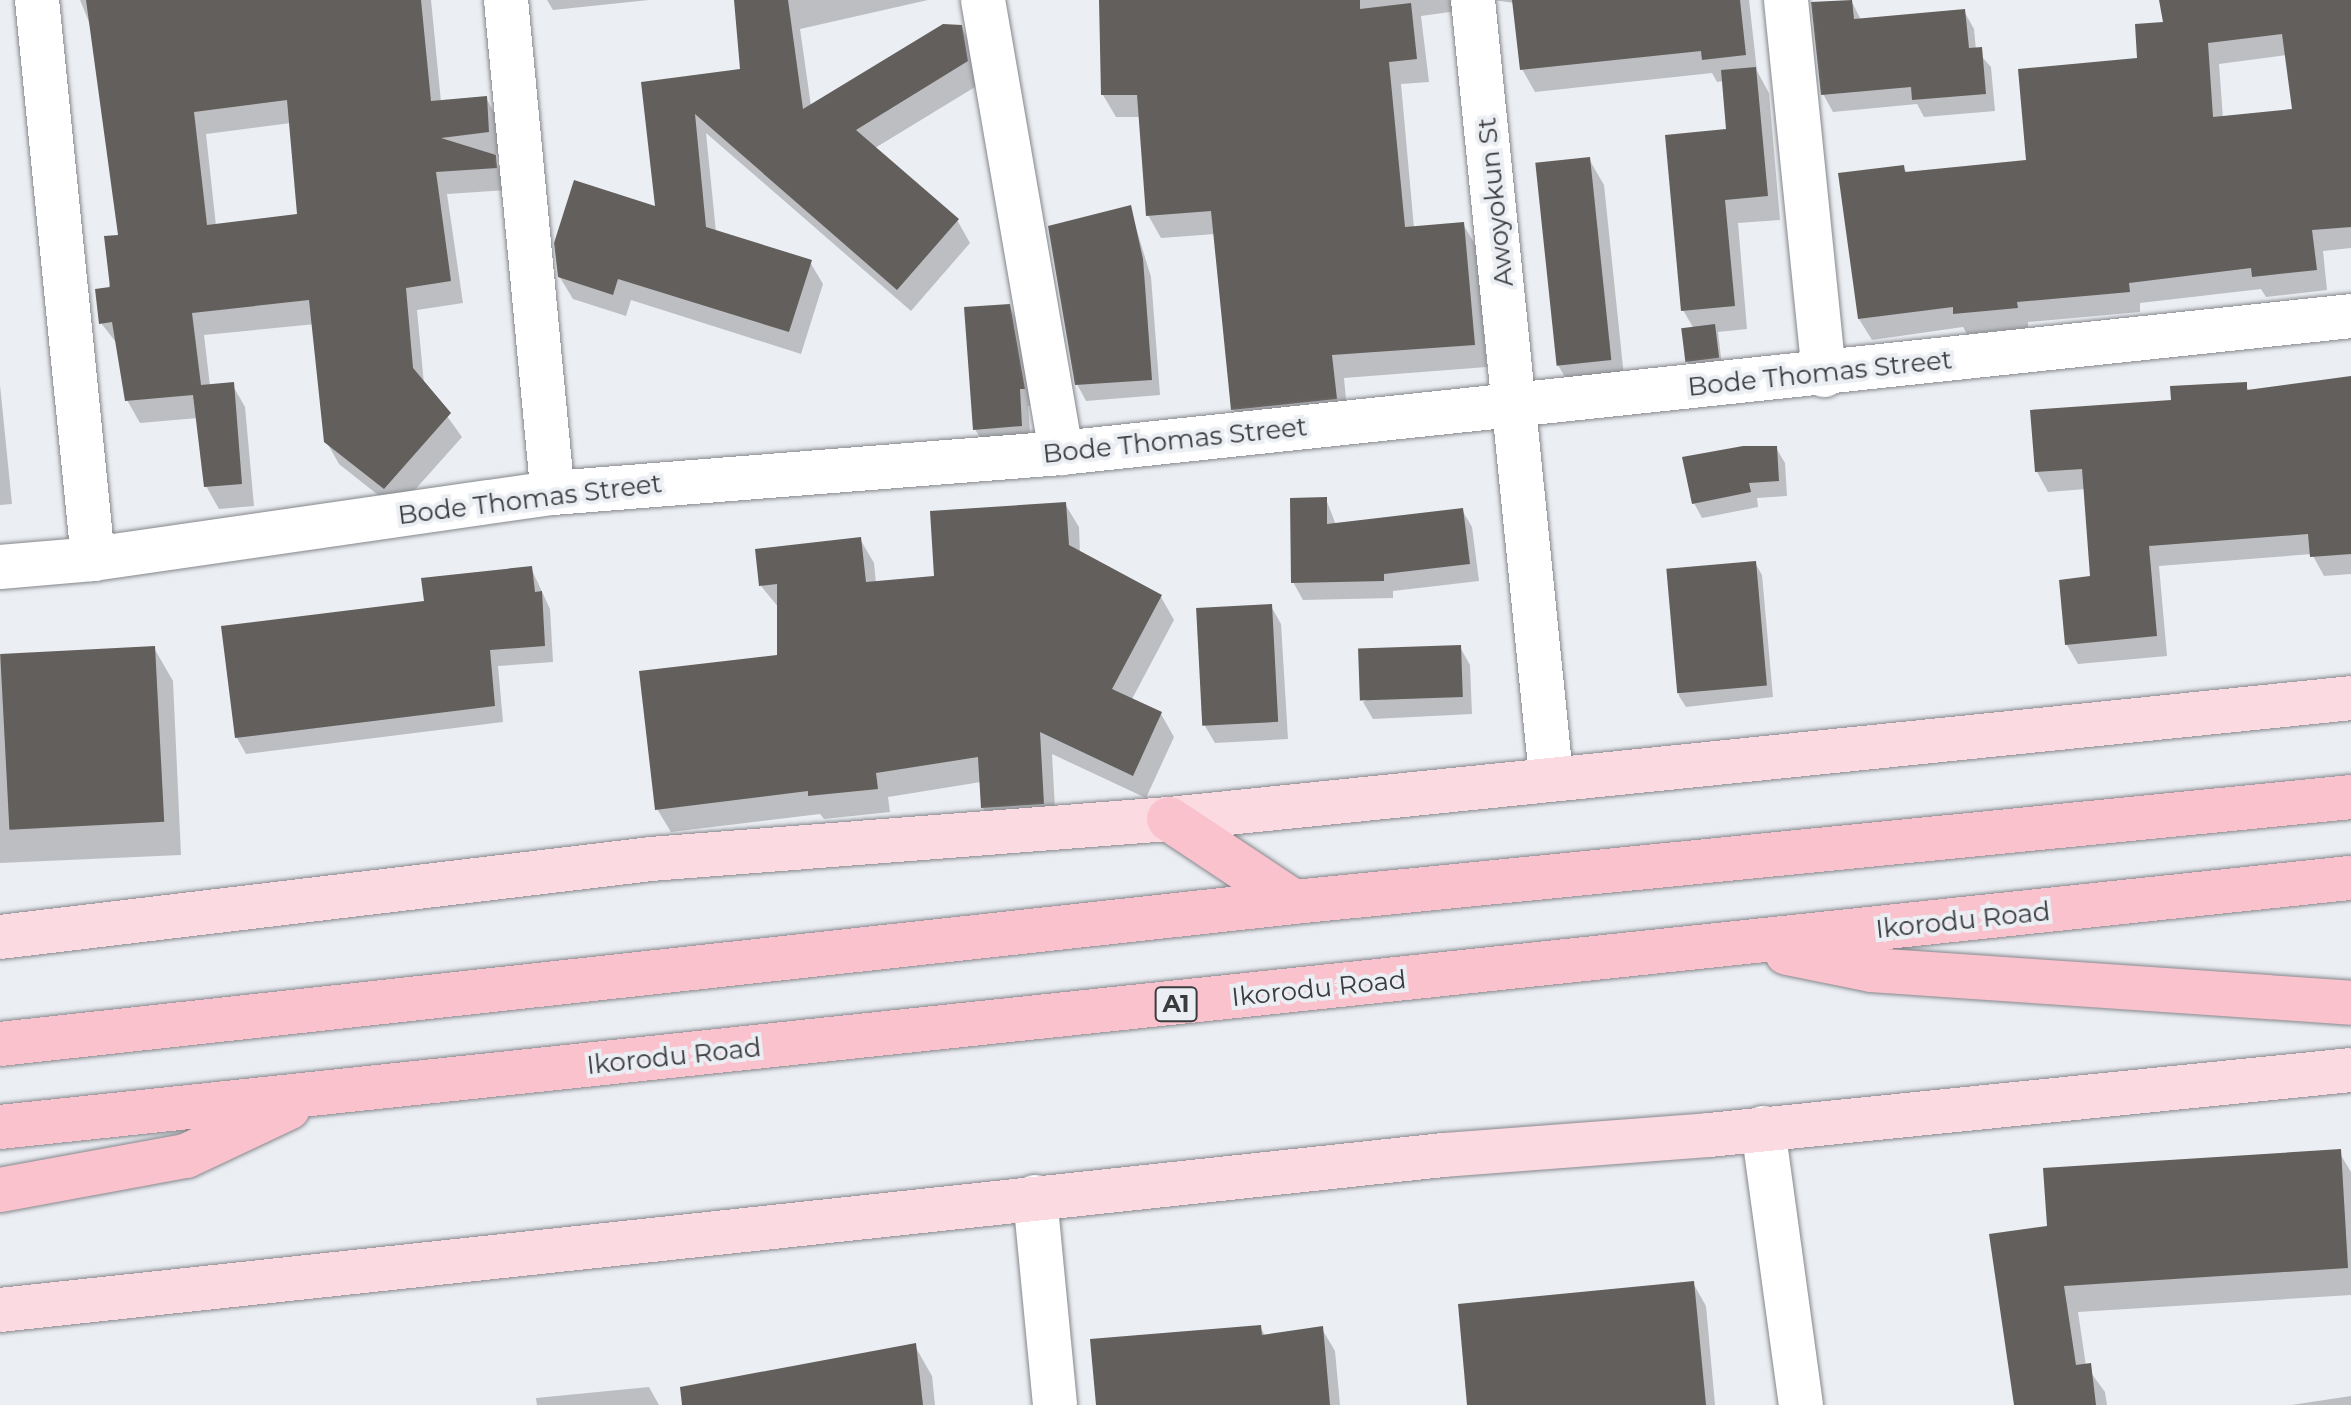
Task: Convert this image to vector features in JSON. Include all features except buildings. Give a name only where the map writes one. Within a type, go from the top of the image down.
[{"type":"highway","points":[[0,1044],[1294,902],[2351,797]]},
{"type":"highway","points":[[1169,819],[1294,902]]},
{"type":"highway","name":"Ikorodu Road","points":[[0,1127],[1745,945],[2351,878]]},
{"type":"highway","points":[[1745,945],[1871,970],[2351,1003]]},
{"type":"highway","points":[[0,1190],[186,1156],[317,1094]]},
{"type":"main road","points":[[0,937],[651,859],[1169,819],[1551,776],[2351,698]]},
{"type":"main road","points":[[0,1310],[1035,1197],[2351,1070]]},
{"type":"street","points":[[37,0],[93,559]]},
{"type":"street","points":[[506,0],[553,493]]},
{"type":"street","points":[[983,0],[1061,453]]},
{"type":"street","name":"Awoyokun St","points":[[1473,0],[1517,405],[1551,776]]},
{"type":"street","points":[[1786,0],[1824,375]]},
{"type":"street","name":"Bode Thomas Street","points":[[0,567],[93,559],[553,493],[1061,453],[1824,375],[2351,316]]},
{"type":"street","points":[[1763,1128],[1801,1405]]},
{"type":"street","points":[[1035,1197],[1055,1405]]}]
